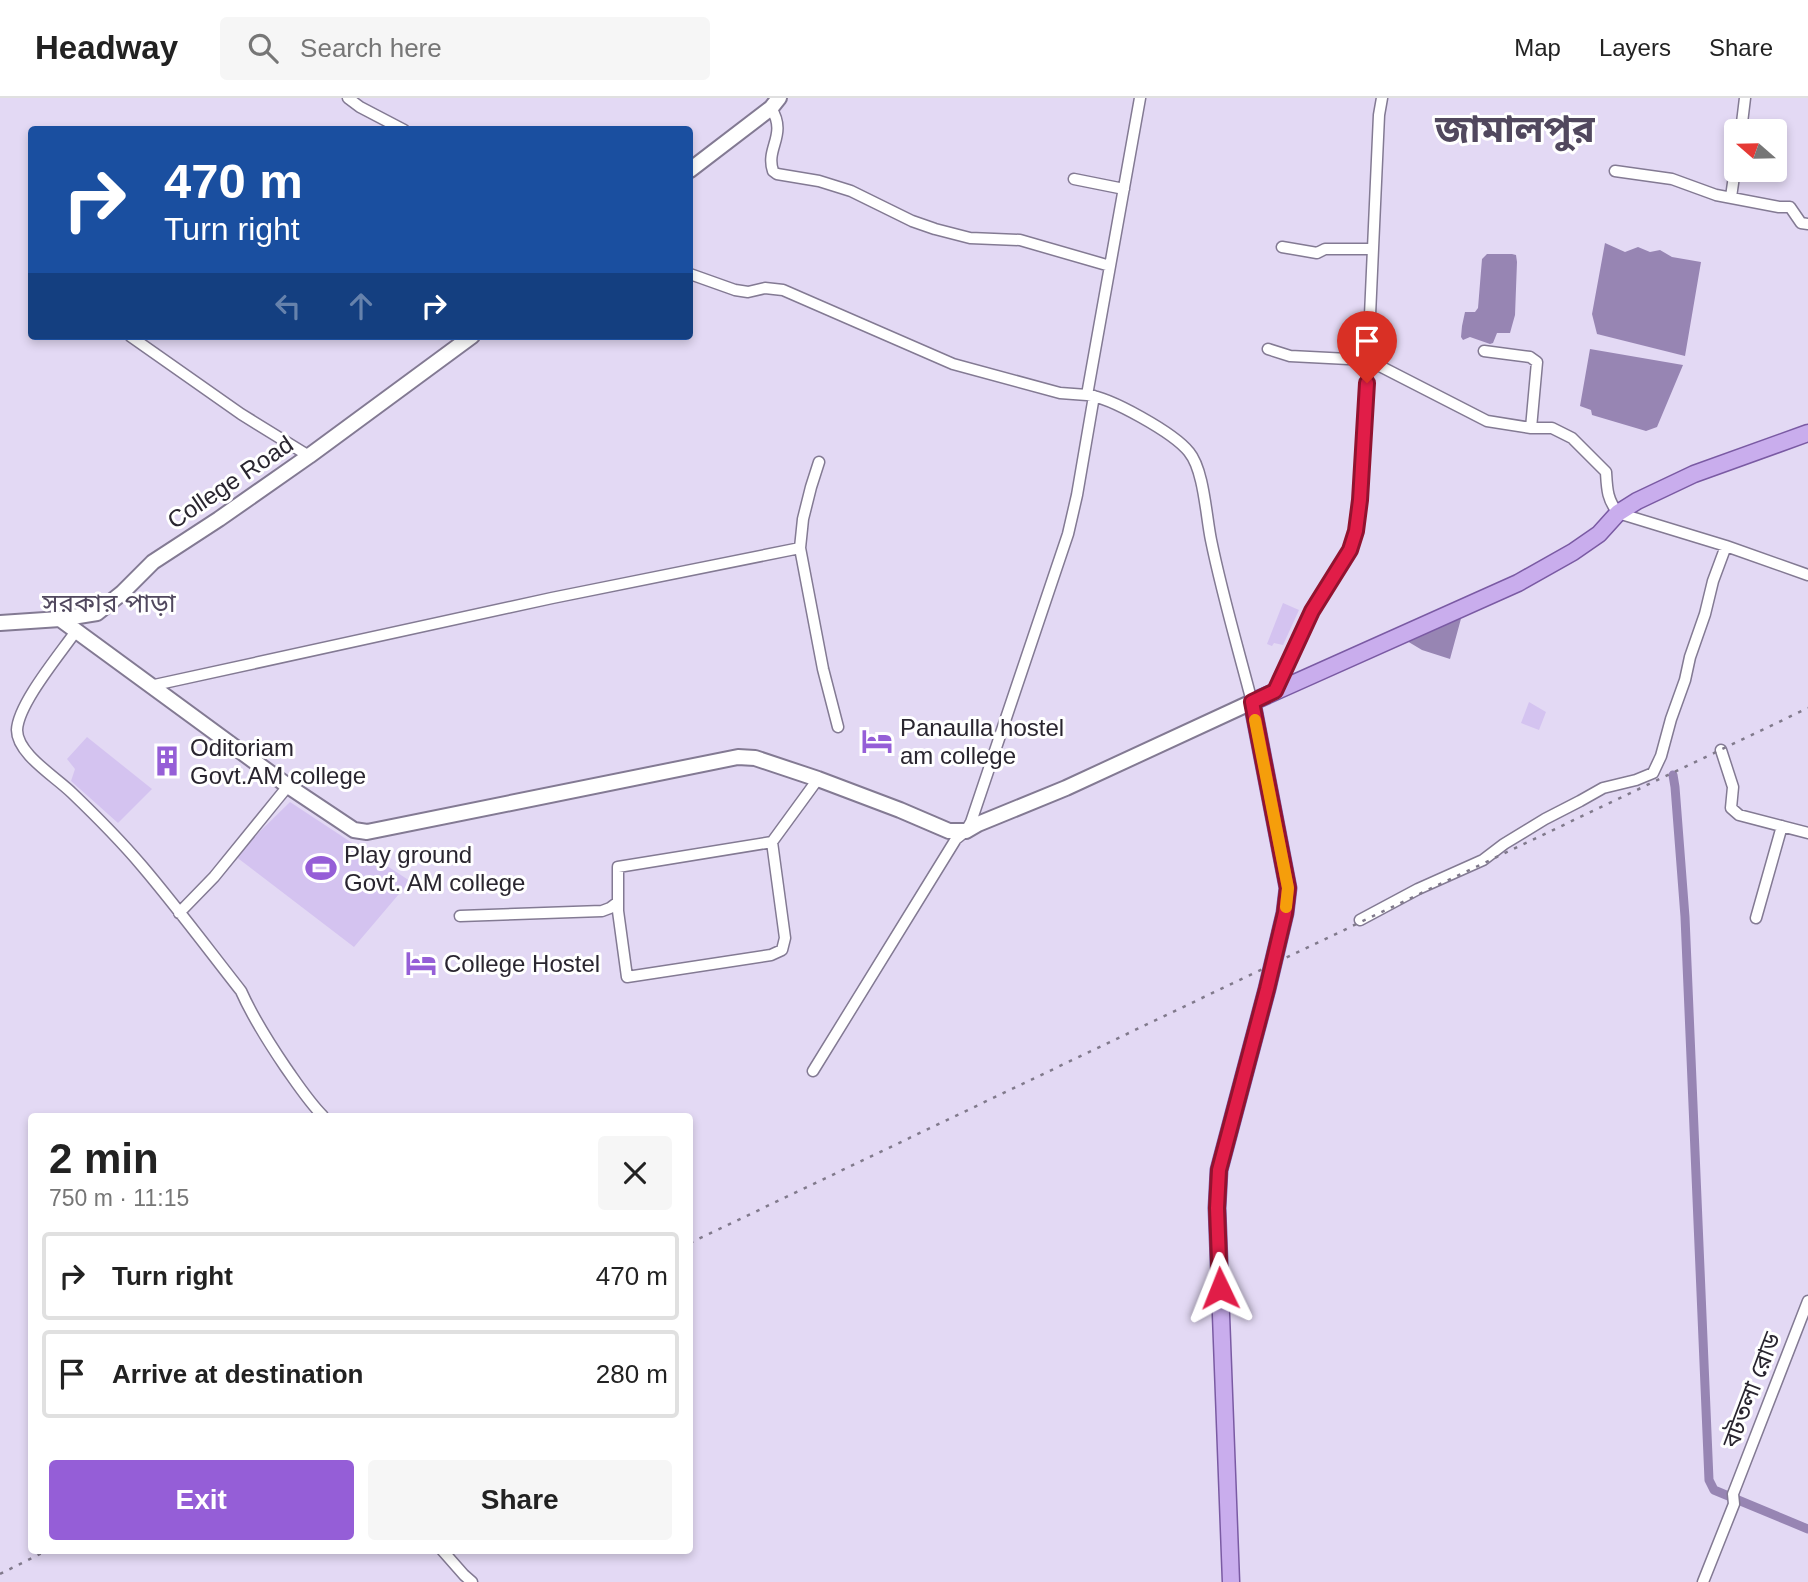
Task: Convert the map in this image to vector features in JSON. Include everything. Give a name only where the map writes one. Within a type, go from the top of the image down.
[{"type":"main road","points":[[693,168],[775,103]]},
{"type":"main road","name":"College Road","points":[[0,623],[60,619],[97,613],[153,562],[309,456],[467,340]]},
{"type":"main road","points":[[60,619],[288,786],[354,830],[367,832],[738,757],[755,758],[818,779],[949,831],[966,831],[1518,583],[1573,552],[1599,534],[1618,513],[1637,501],[1694,474],[1808,433]]},
{"type":"main road","points":[[1231,1582],[1217,1208],[1219,1170],[1267,989],[1285,913],[1288,888],[1252,702]]},
{"type":"street","points":[[348,98],[396,126]]},
{"type":"street","points":[[813,1071],[956,839],[966,831],[976,809],[1068,534],[1077,495],[1110,266],[1140,98]]},
{"type":"street","points":[[1275,691],[1312,611],[1350,550],[1356,531],[1368,360],[1378,115],[1382,98]]},
{"type":"street","points":[[1742,119],[1745,98]]},
{"type":"street","points":[[775,103],[778,121],[771,162],[773,171],[777,174],[819,181],[851,191],[912,221],[935,229],[970,238],[1020,240],[1110,266]]},
{"type":"street","points":[[1615,171],[1672,179],[1716,195],[1790,207],[1801,223],[1808,224]]},
{"type":"street","points":[[1074,179],[1124,189]]},
{"type":"street","points":[[1731,197],[1733,182]]},
{"type":"street","points":[[1282,247],[1317,253],[1325,248],[1372,249]]},
{"type":"street","points":[[693,275],[735,290],[783,290],[953,364],[1060,393],[1090,395],[1135,414],[1163,430],[1189,452],[1198,470],[1211,541],[1252,702]]},
{"type":"street","points":[[136,340],[241,414],[309,456]]},
{"type":"street","points":[[1268,349],[1290,356],[1368,360],[1486,421],[1531,428],[1552,428],[1572,438],[1606,472],[1610,503],[1618,513],[1808,575]]},
{"type":"street","points":[[1484,351],[1530,357],[1537,362],[1531,428]]},
{"type":"street","points":[[819,461],[803,519],[800,548],[823,669],[838,727]]},
{"type":"street","points":[[1360,920],[1419,888],[1483,860],[1545,818],[1603,788],[1653,773],[1661,756],[1713,581],[1726,547]]},
{"type":"street","points":[[150,686],[552,598],[800,548]]},
{"type":"street","points":[[76,631],[20,714],[17,733],[20,743],[30,757],[68,788],[143,867],[240,991],[275,1052],[321,1113]]},
{"type":"street","points":[[1721,750],[1733,786],[1731,808],[1739,815],[1808,833]]},
{"type":"street","points":[[772,842],[618,867],[619,921],[627,977],[771,955],[782,950],[785,938],[772,842],[818,779]]},
{"type":"street","points":[[179,913],[214,877],[288,786]]},
{"type":"street","points":[[1756,918],[1782,827]]},
{"type":"street","points":[[460,915],[602,911],[618,902]]},
{"type":"street","points":[[602,911],[619,921]]},
{"type":"street","name":"বটতলা রোড","points":[[1703,1582],[1808,1301]]},
{"type":"street","points":[[446,1554],[472,1582]]},
{"type":"shaded area","points":[[1605,243],[1625,252],[1638,247],[1650,252],[1660,250],[1672,257],[1701,262],[1685,356],[1597,334],[1592,314]]},
{"type":"shaded area","points":[[1487,254],[1516,255],[1517,262],[1515,315],[1510,333],[1497,333],[1490,344],[1470,337],[1463,340],[1461,337],[1465,312],[1475,312],[1478,308],[1482,259]]},
{"type":"shaded area","points":[[1590,349],[1683,365],[1657,427],[1646,431],[1592,415],[1591,410],[1580,406]]},
{"type":"shaded area","points":[[1283,603],[1299,610],[1283,645],[1274,643],[1272,646],[1267,644]]},
{"type":"shaded area","points":[[1462,615],[1450,659],[1422,650],[1407,641],[1427,630]]},
{"type":"shaded area","points":[[1529,702],[1546,712],[1539,730],[1521,723]]},
{"type":"shaded area","points":[[87,737],[152,789],[118,823],[71,781],[75,769],[67,759]]},
{"type":"shaded area","name":"Play ground Govt. AM college","points":[[290,802],[410,881],[354,947],[235,856]]},
{"type":"waterway","points":[[1673,775],[1685,917],[1709,1480],[1714,1490],[1808,1529]]},
{"type":"railway","points":[[693,1242],[1808,708]]},
{"type":"railway","points":[[0,1574],[40,1554]]},
{"type":"slow traffic","points":[[1255,720],[1288,888],[1286,907]]},
{"type":"place","name":"Panaulla hostel am college","points":[[877,741]]},
{"type":"place","name":"Oditoriam Govt.AM college","points":[[167,761]]},
{"type":"place","name":"Play ground Govt. AM college","points":[[321,868]]},
{"type":"place","name":"College Hostel","points":[[421,963]]},
{"type":"district","name":"জামালপুর","points":[[1515,129]]},
{"type":"district","name":"সরকার পাড়া","points":[[109,603]]},
{"type":"route","points":[[1220,1288],[1217,1208],[1219,1170],[1267,989],[1285,913],[1288,888],[1252,702],[1275,691],[1312,611],[1350,550],[1356,531],[1360,500],[1367,383]]}]
